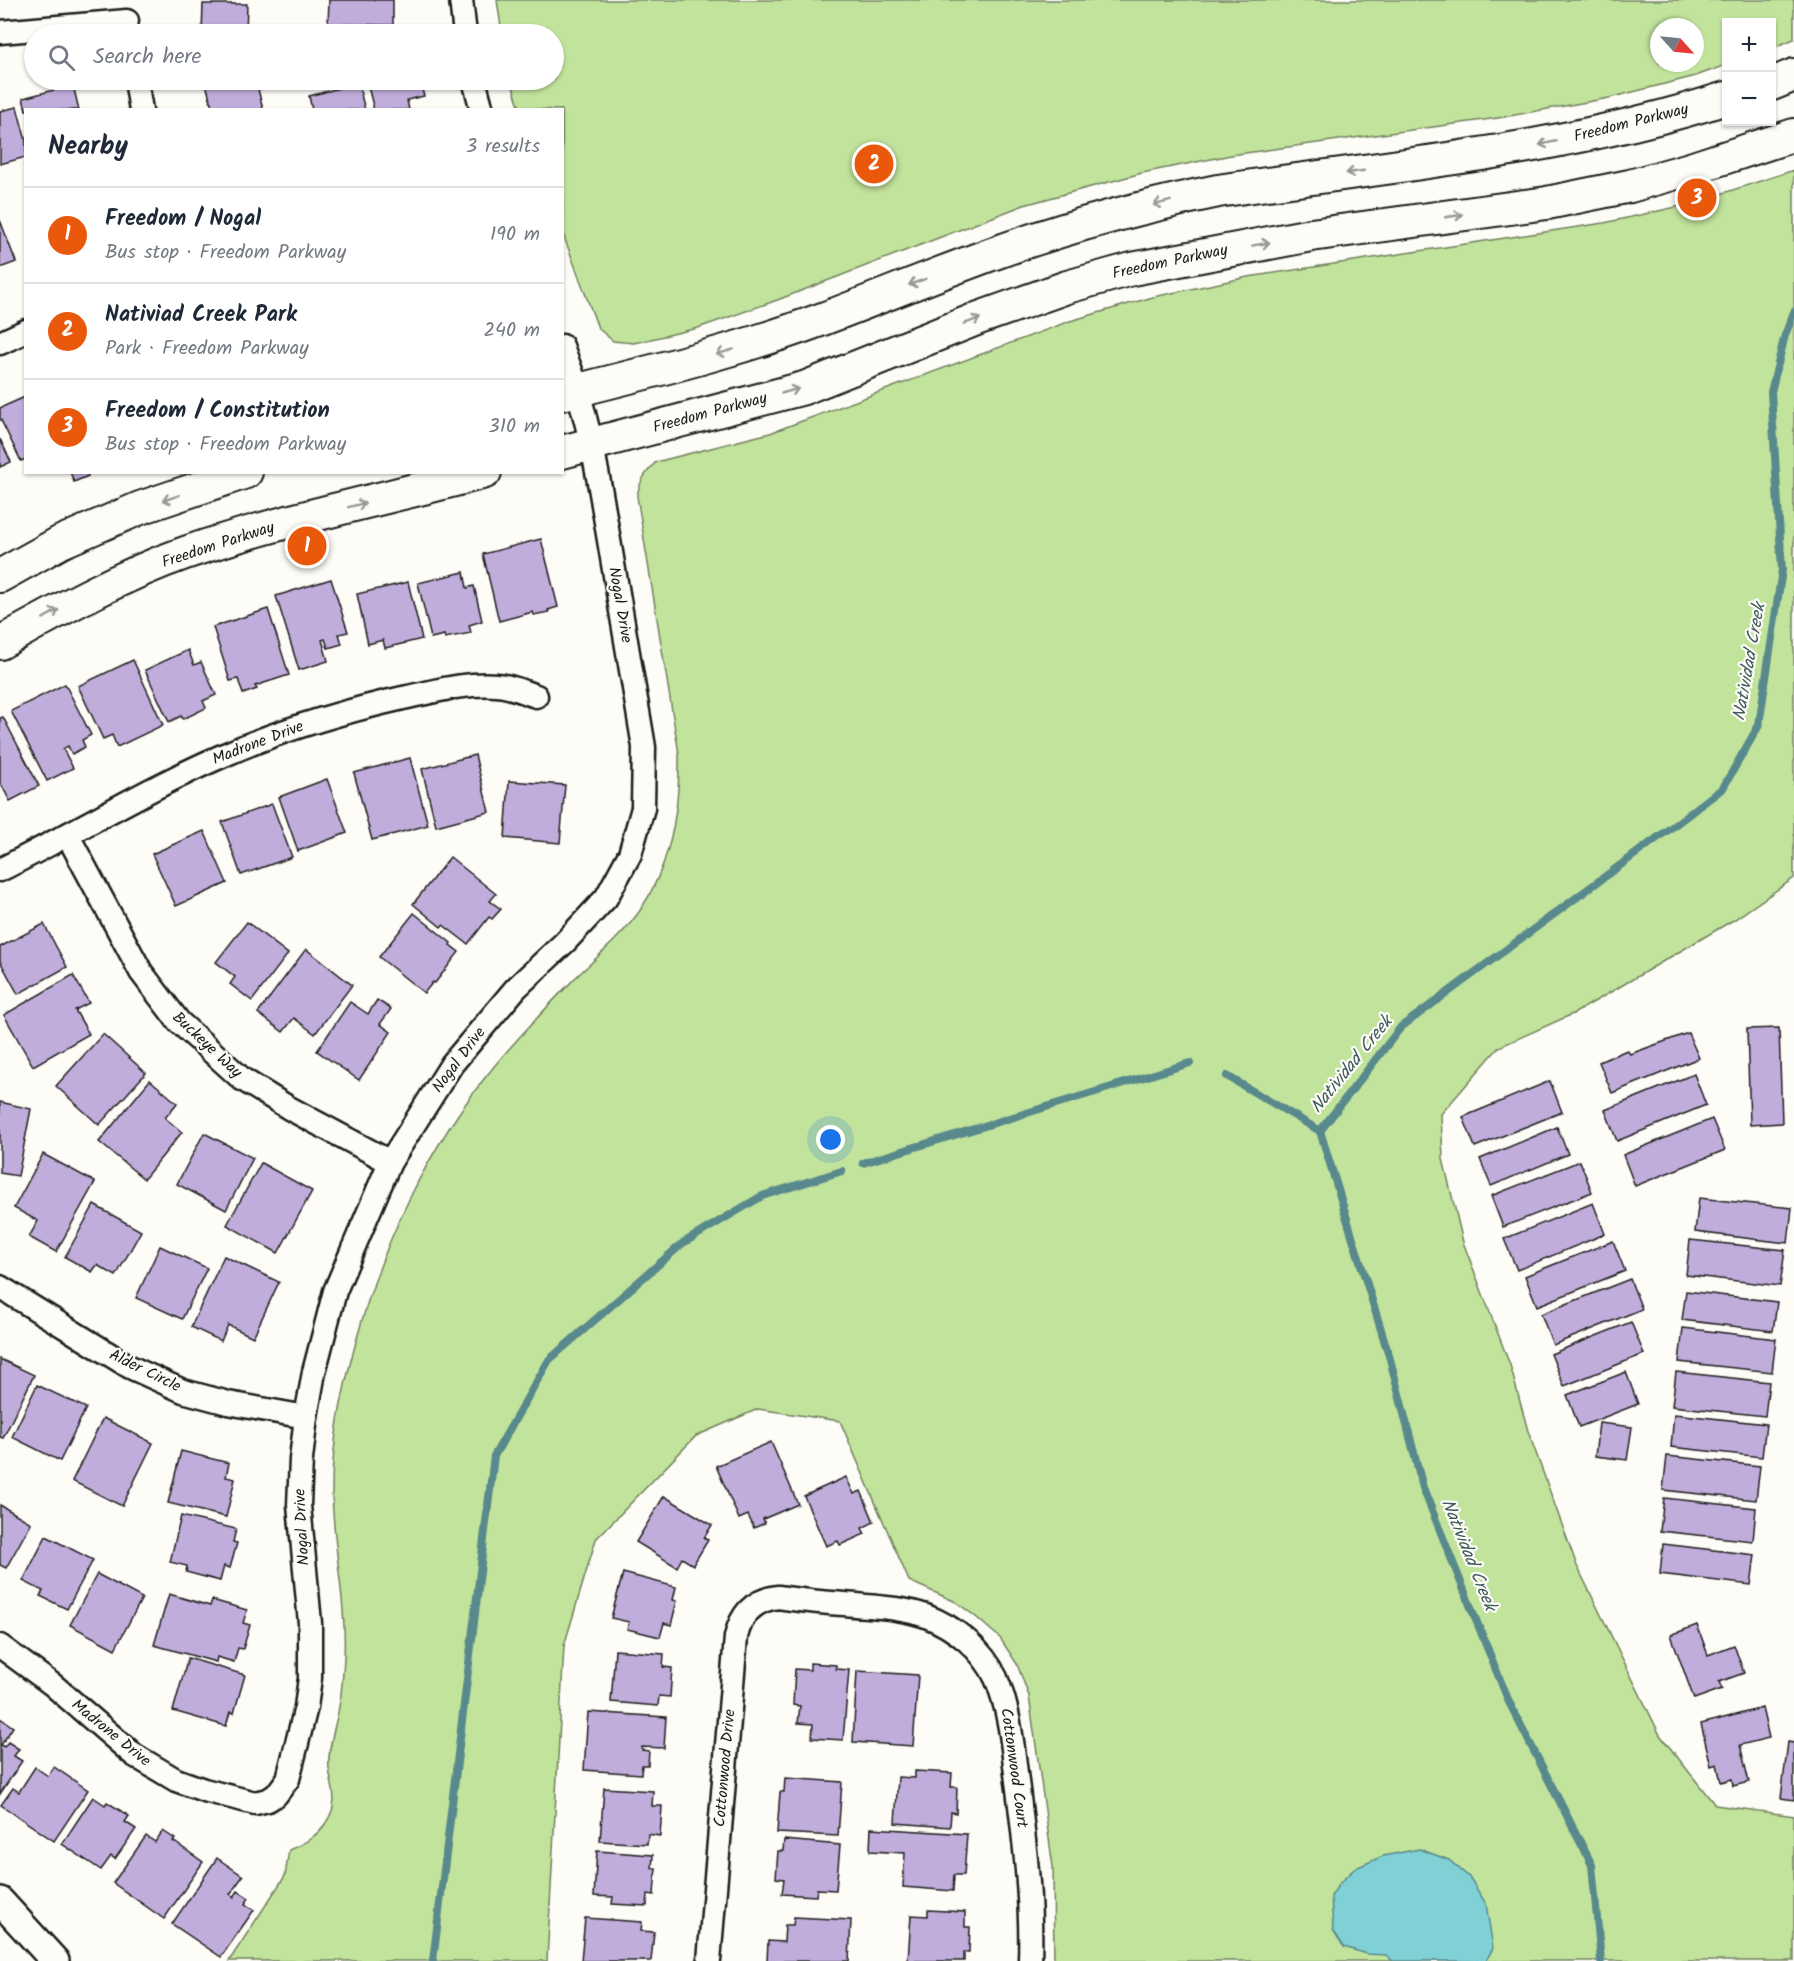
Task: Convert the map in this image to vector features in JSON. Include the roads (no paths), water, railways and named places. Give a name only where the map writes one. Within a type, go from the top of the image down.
[{"type":"main road","points":[[1776,82],[1794,75]]},
{"type":"main road","name":"Freedom Parkway","points":[[570,392],[722,354],[820,320],[1004,250],[1084,223],[1168,201],[1229,189],[1539,145],[1680,112],[1722,99]]},
{"type":"main road","name":"Freedom Parkway","points":[[577,448],[804,388],[1001,310],[1132,268],[1311,235],[1547,203],[1630,186],[1690,170],[1794,135]]},
{"type":"main road","points":[[0,576],[61,542],[140,508],[240,474]]},
{"type":"main road","name":"Freedom Parkway","points":[[0,644],[63,607],[182,554],[300,519],[477,474]]},
{"type":"street","points":[[461,0],[464,24]]},
{"type":"street","points":[[79,24],[128,19]]},
{"type":"street","points":[[0,32],[24,30]]},
{"type":"street","points":[[138,90],[141,108]]},
{"type":"street","points":[[477,90],[481,108]]},
{"type":"street","points":[[0,342],[24,332]]},
{"type":"street","name":"Nogal Drive","points":[[268,1800],[284,1788],[288,1779],[306,1707],[310,1678],[310,1623],[299,1505],[301,1459],[314,1372],[335,1291],[390,1162],[452,1064],[516,988],[565,942],[606,898],[630,854],[643,808],[644,747],[577,448],[564,358]]},
{"type":"street","name":"Madrone Drive","points":[[0,870],[221,756],[322,719],[457,687],[497,685],[516,688],[536,696]]},
{"type":"street","name":"Buckeye Way","points":[[68,836],[141,972],[179,1022],[242,1079],[289,1108],[390,1162]]},
{"type":"street","name":"Alder Circle","points":[[0,1287],[130,1367],[183,1391],[228,1403],[306,1417]]},
{"type":"street","name":"Cottonwood Drive","points":[[709,1961],[736,1637],[739,1624],[753,1607],[768,1598],[778,1597]]},
{"type":"street","name":"Cottonwood Court","points":[[778,1597],[887,1608],[926,1616],[957,1633],[974,1647],[987,1664],[1001,1693],[1012,1738],[1030,1901],[1030,1961]]},
{"type":"street","name":"Madrone Drive","points":[[0,1646],[53,1685],[134,1755],[155,1769],[204,1790],[255,1803],[268,1800]]},
{"type":"street","points":[[0,1902],[55,1961]]},
{"type":"water","points":[[1419,1849],[1449,1860],[1470,1878],[1486,1904],[1493,1948],[1486,1961],[1393,1961],[1386,1955],[1367,1954],[1344,1947],[1333,1930],[1331,1896],[1354,1869],[1383,1856]]},
{"type":"waterway","name":"Natividad Creek","points":[[1320,1131],[1401,1027],[1723,788],[1759,725],[1782,570],[1771,392],[1785,335],[1794,312]]},
{"type":"waterway","points":[[863,1163],[1190,1063]]},
{"type":"waterway","points":[[1227,1076],[1320,1131]]},
{"type":"waterway","name":"Natividad Creek","points":[[1320,1131],[1390,1359],[1423,1488],[1509,1702],[1592,1865],[1601,1961]]},
{"type":"waterway","points":[[433,1961],[494,1456],[549,1360],[683,1243],[762,1196],[842,1171]]},
{"type":"place","name":"Nativiad Creek Park","points":[[874,164]]},
{"type":"place","name":"Freedom / Constitution","points":[[1697,198]]},
{"type":"place","name":"Freedom / Nogal","points":[[307,546]]}]
